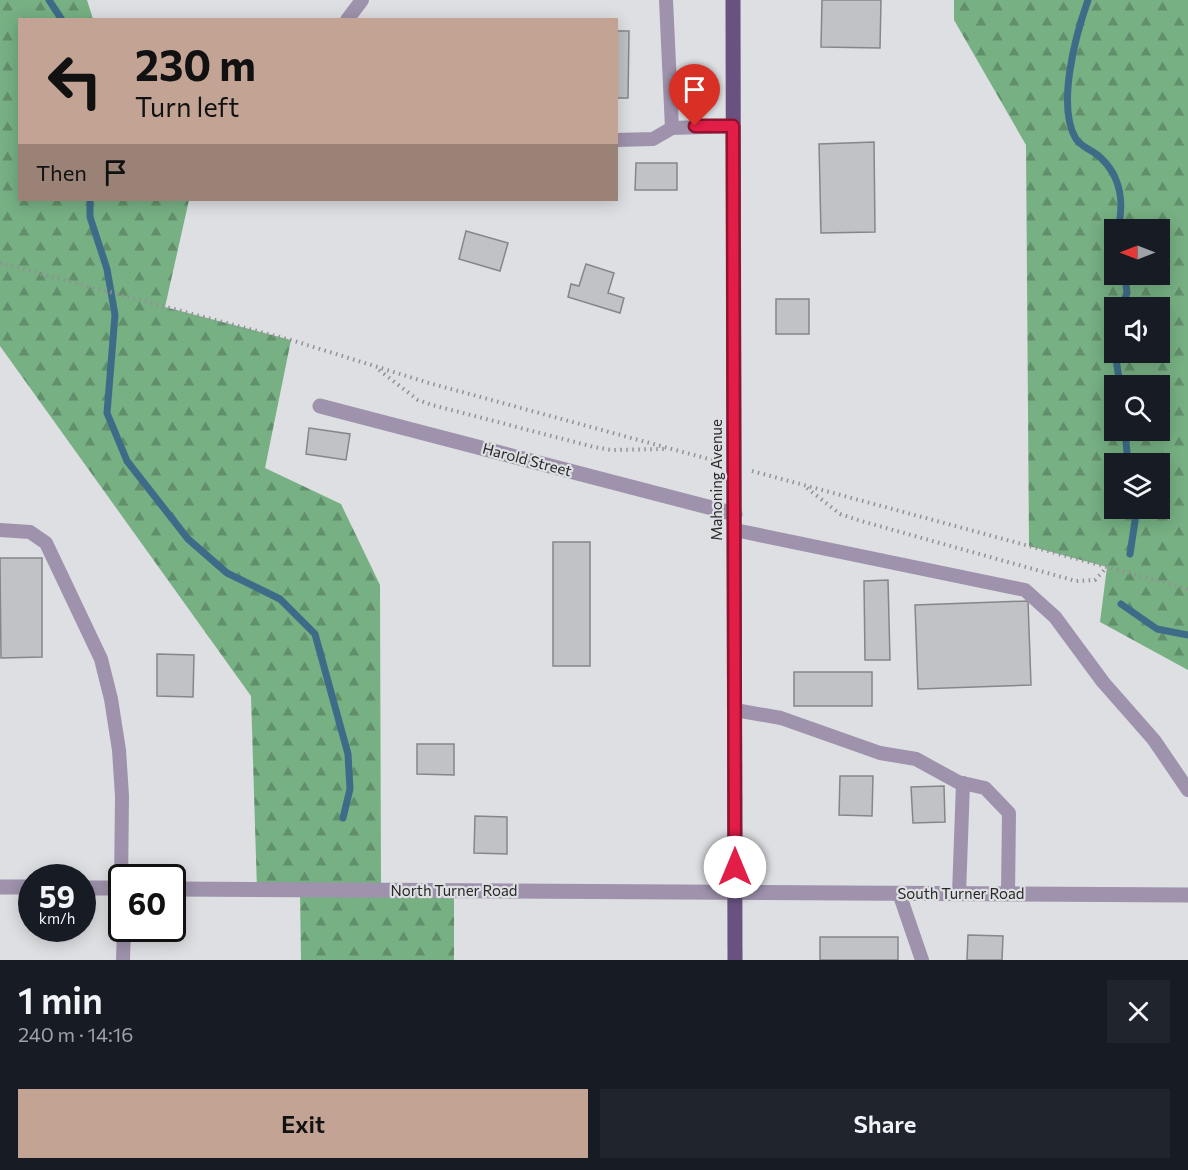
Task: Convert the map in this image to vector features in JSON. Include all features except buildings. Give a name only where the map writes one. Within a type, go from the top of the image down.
[{"type":"main road","name":"Mahoning Avenue","points":[[733,0],[735,960]]},
{"type":"street","name":"Harold Street","points":[[320,406],[735,514]]},
{"type":"street","points":[[0,887],[18,887]]},
{"type":"street","name":"North Turner Road","points":[[186,889],[735,892]]},
{"type":"street","name":"South Turner Road","points":[[735,892],[1188,895]]},
{"type":"lane","points":[[348,18],[362,0]]},
{"type":"lane","points":[[666,0],[672,128]]},
{"type":"lane","points":[[618,140],[653,140],[672,128],[733,126]]},
{"type":"lane","points":[[0,530],[30,532],[46,543],[101,659],[119,750],[121,864]]},
{"type":"lane","points":[[735,530],[1025,590],[1055,617],[1103,682],[1154,740],[1188,790]]},
{"type":"lane","points":[[735,710],[781,718],[880,753],[916,759],[963,783],[985,788],[1009,813],[1008,894]]},
{"type":"lane","points":[[959,894],[963,783]]},
{"type":"lane","points":[[899,893],[922,960]]},
{"type":"lane","points":[[123,960],[124,942]]},
{"type":"path","points":[[0,263],[291,340],[429,383]]},
{"type":"path","points":[[374,366],[413,396],[432,405],[594,447],[625,451],[664,449],[703,456]]},
{"type":"path","points":[[759,471],[792,480],[809,489],[833,510],[861,521],[1076,581],[1095,580],[1107,567]]},
{"type":"path","points":[[1069,557],[1188,589]]},
{"type":"green space","points":[[0,0],[87,0],[93,18],[18,18],[18,201],[189,201],[165,307],[291,340],[265,468],[341,504],[380,585],[381,891],[454,891],[454,960],[301,960],[300,891],[257,890],[251,696],[0,346]]},
{"type":"green space","points":[[954,0],[1188,0],[1188,670],[1100,622],[1107,567],[1029,546],[1026,145],[954,20]]},
{"type":"waterway","points":[[49,0],[61,18]]},
{"type":"waterway","points":[[1088,0],[1078,31],[1070,70],[1068,89],[1070,125],[1076,139],[1101,158],[1113,174],[1120,191],[1120,219]]},
{"type":"waterway","points":[[90,201],[90,217],[107,269],[115,315],[107,413],[127,461],[188,539],[227,573],[280,599],[315,634],[348,754],[350,789],[343,818]]},
{"type":"waterway","points":[[1125,297],[1126,285]]},
{"type":"waterway","points":[[1117,363],[1118,375]]},
{"type":"waterway","points":[[1126,441],[1127,453]]},
{"type":"waterway","points":[[1130,554],[1135,519]]},
{"type":"waterway","points":[[1121,604],[1157,629],[1188,635]]},
{"type":"route","points":[[695,126],[733,126],[735,867]]}]
